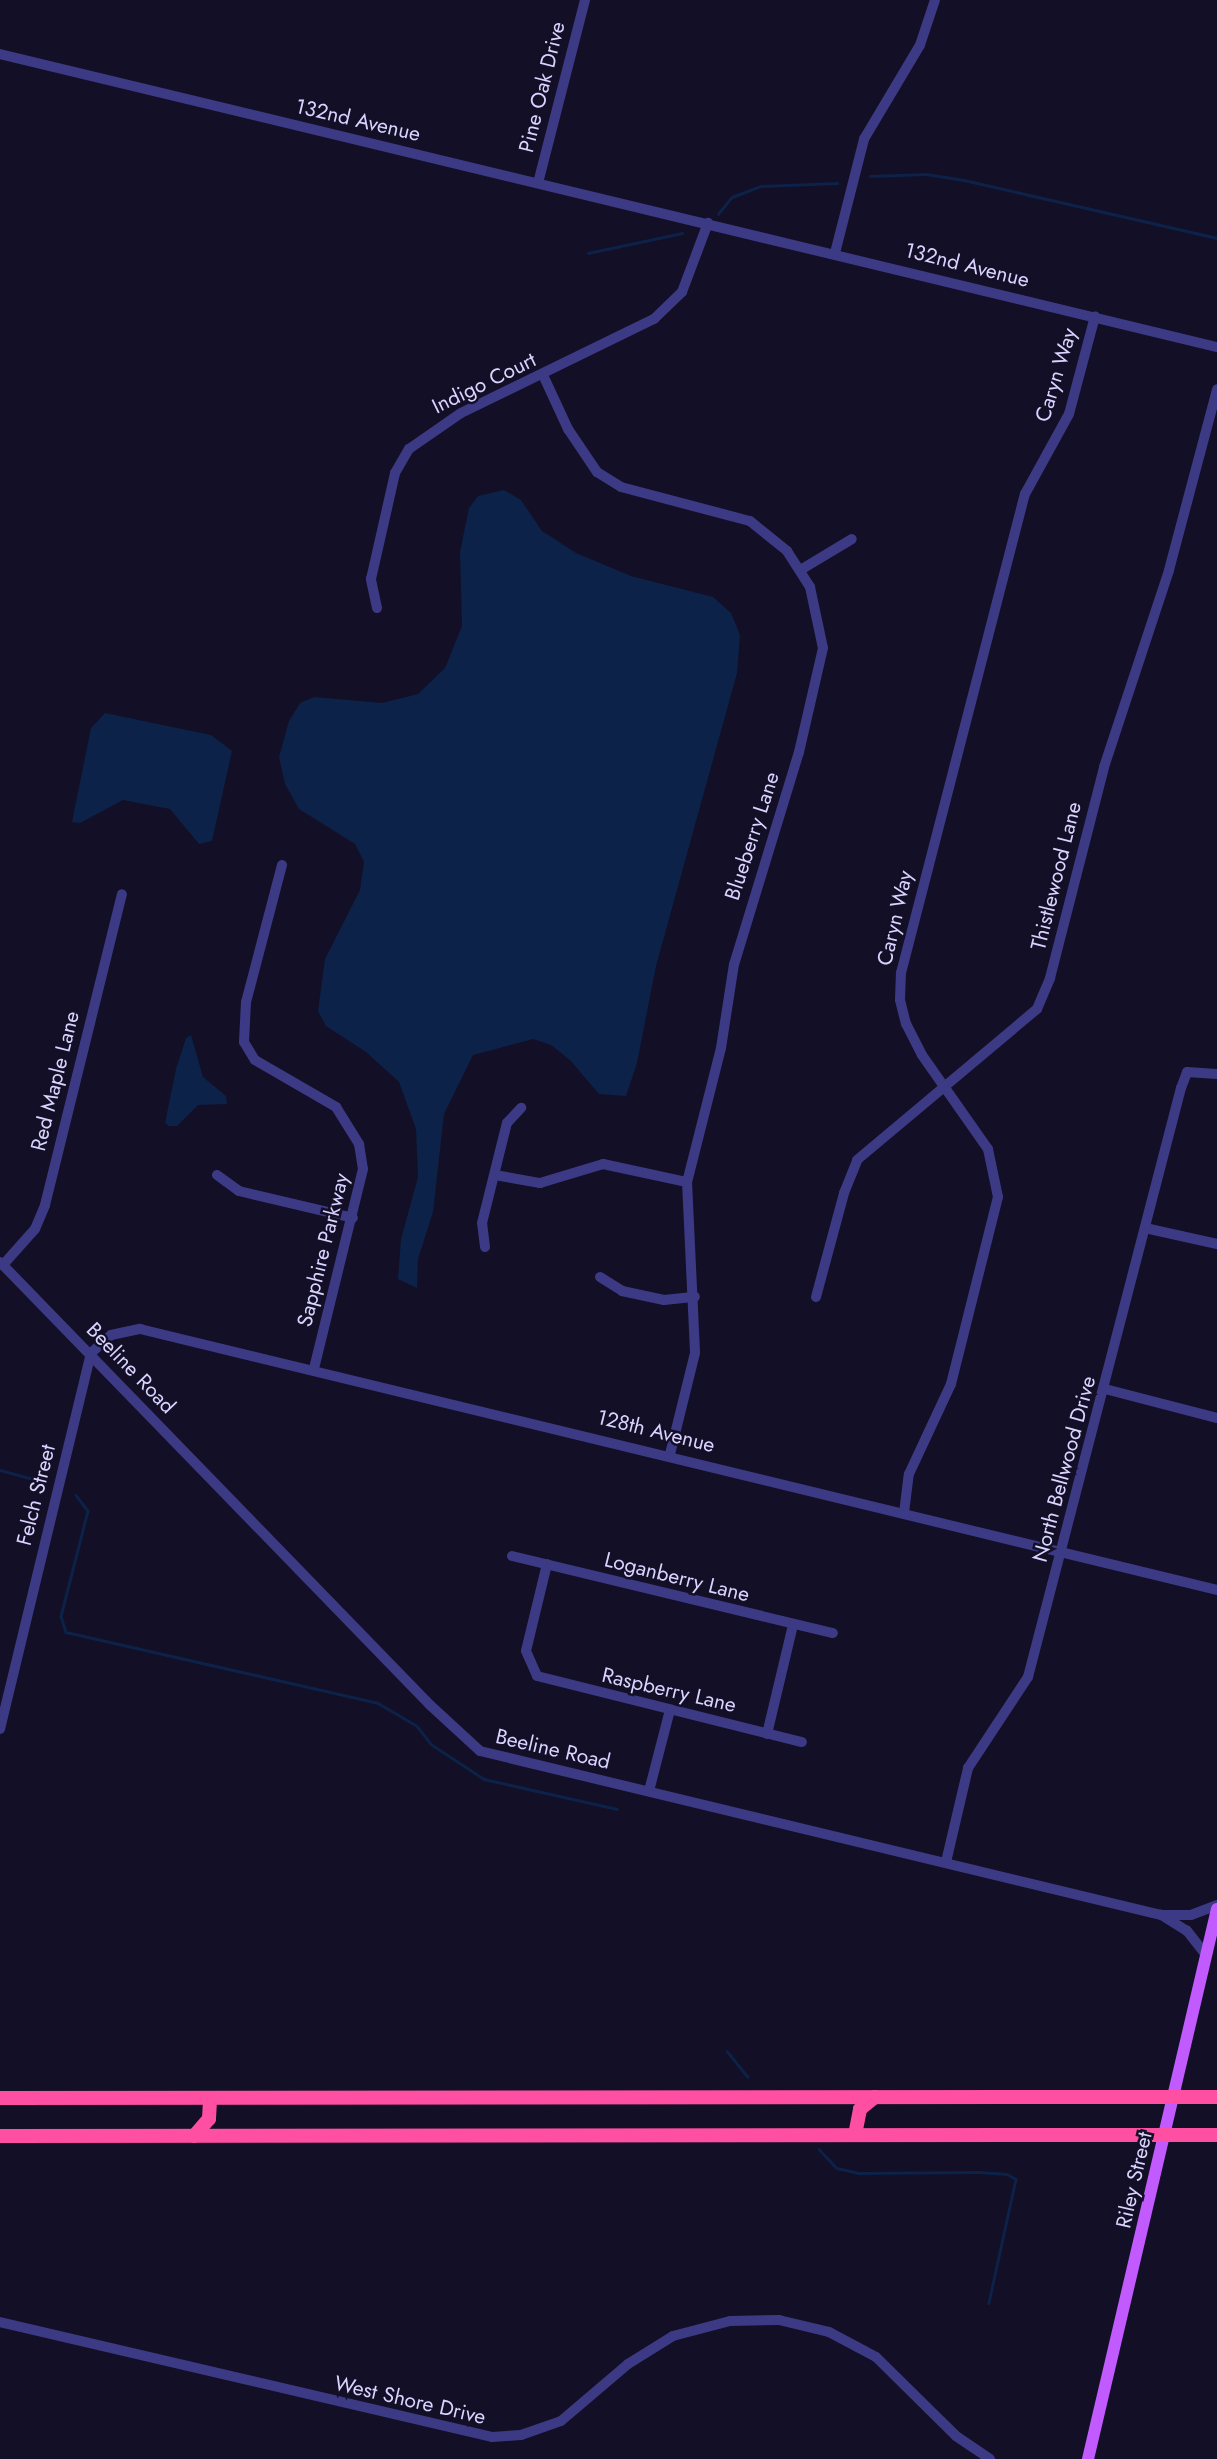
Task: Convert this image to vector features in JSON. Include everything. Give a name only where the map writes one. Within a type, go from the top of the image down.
[{"type":"highway","points":[[0,2098],[1217,2096]]},
{"type":"highway","points":[[855,2135],[856,2115],[875,2097]]},
{"type":"highway","points":[[194,2136],[209,2119],[210,2098]]},
{"type":"highway","points":[[0,2136],[1217,2134]]},
{"type":"main road","name":"Riley Street","points":[[1088,2459],[1217,1907]]},
{"type":"street","name":"Pine Oak Drive","points":[[538,183],[584,0]]},
{"type":"street","points":[[835,253],[864,139],[920,45],[935,0]]},
{"type":"street","name":"132nd Avenue","points":[[0,54],[1217,346]]},
{"type":"street","name":"Indigo Court","points":[[377,608],[371,579],[396,473],[409,449],[461,413],[543,375],[662,313],[682,292],[708,223]]},
{"type":"street","name":"Caryn Way","points":[[904,1513],[909,1474],[951,1384],[998,1197],[988,1149],[944,1086],[906,1024],[900,1000],[906,943],[1025,494],[1069,414],[1095,316]]},
{"type":"street","name":"Blueberry Lane","points":[[543,375],[568,429],[597,472],[621,487],[750,522],[802,569],[817,607],[822,664],[734,964],[722,1048],[687,1182],[695,1297],[695,1353],[670,1454]]},
{"type":"street","name":"Thistlewood Lane","points":[[816,1297],[844,1193],[857,1160],[944,1086],[968,1072],[1037,1009],[1050,978],[1104,767],[1168,570],[1217,389]]},
{"type":"street","points":[[802,569],[852,538]]},
{"type":"street","name":"Sapphire Parkway","points":[[282,865],[242,1032],[256,1060],[329,1101],[351,1128],[363,1169],[314,1369]]},
{"type":"street","name":"Red Maple Lane","points":[[1,1263],[35,1229],[45,1205],[122,894]]},
{"type":"street","name":"North Bellwood Drive","points":[[946,1862],[968,1768],[1028,1676],[1187,1072],[1217,1074]]},
{"type":"street","points":[[485,1247],[482,1223],[507,1123],[521,1108]]},
{"type":"street","points":[[495,1175],[540,1183],[603,1164],[687,1182]]},
{"type":"street","points":[[217,1175],[239,1191],[353,1218]]},
{"type":"street","points":[[1145,1228],[1217,1244]]},
{"type":"street","name":"Beeline Road","points":[[1,1263],[430,1705],[480,1751],[1161,1915],[1191,1914],[1217,1907]]},
{"type":"street","points":[[600,1277],[622,1291],[664,1300],[695,1297]]},
{"type":"street","name":"128th Avenue","points":[[91,1353],[111,1335],[140,1329],[670,1454],[1217,1590]]},
{"type":"street","name":"Felch Street","points":[[0,1729],[91,1353]]},
{"type":"street","points":[[1105,1389],[1217,1418]]},
{"type":"street","name":"Loganberry Lane","points":[[512,1556],[833,1633]]},
{"type":"street","name":"Raspberry Lane","points":[[547,1564],[527,1641],[531,1670],[553,1682],[802,1742]]},
{"type":"street","points":[[767,1734],[793,1625]]},
{"type":"street","points":[[649,1791],[670,1710]]},
{"type":"street","name":"Beeline Road","points":[[1161,1915],[1187,1931],[1206,1955]]},
{"type":"street","name":"West Shore Drive","points":[[0,2322],[458,2433],[507,2437],[561,2421],[628,2364],[673,2336],[730,2321],[779,2320],[829,2332],[876,2357],[957,2437],[990,2459]]},
{"type":"water","points":[[504,490],[521,500],[542,531],[576,553],[631,576],[713,597],[731,613],[740,635],[737,673],[656,966],[637,1063],[626,1096],[599,1094],[570,1060],[551,1045],[533,1039],[473,1055],[444,1114],[433,1212],[418,1259],[417,1288],[398,1279],[401,1239],[418,1177],[416,1129],[399,1082],[366,1052],[326,1026],[318,1011],[325,959],[360,890],[364,862],[355,844],[299,809],[285,784],[279,757],[289,721],[300,703],[314,697],[382,703],[418,694],[445,668],[462,626],[460,552],[469,508],[478,496]]},
{"type":"water","points":[[105,713],[211,735],[232,751],[212,841],[199,844],[170,809],[123,800],[80,823],[72,822],[91,728]]},
{"type":"water","points":[[191,1035],[203,1077],[226,1096],[227,1104],[198,1105],[177,1126],[169,1126],[165,1123],[176,1069],[186,1038]]},
{"type":"waterway","points":[[870,176],[926,174],[964,180],[1217,238]]},
{"type":"waterway","points":[[718,214],[732,197],[760,186],[837,183]]},
{"type":"waterway","points":[[588,253],[682,233]]},
{"type":"waterway","points":[[0,1470],[34,1479]]},
{"type":"waterway","points":[[76,1495],[88,1511],[61,1616],[66,1632],[378,1703],[417,1726],[431,1744],[484,1779],[617,1809]]},
{"type":"waterway","points":[[727,2051],[748,2077]]},
{"type":"waterway","points":[[819,2149],[837,2168],[858,2173],[979,2172],[1007,2174],[1016,2179],[989,2303]]}]
